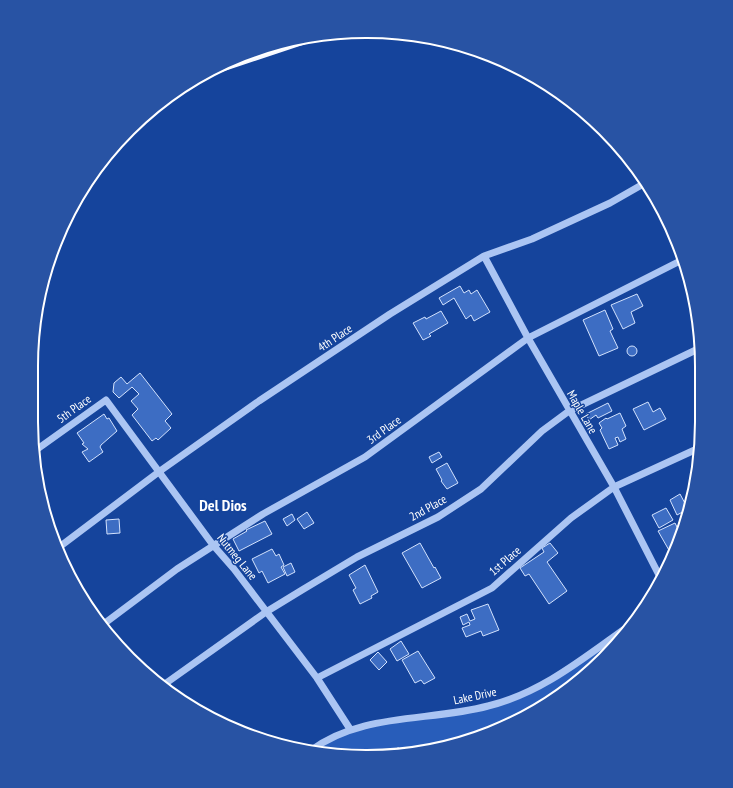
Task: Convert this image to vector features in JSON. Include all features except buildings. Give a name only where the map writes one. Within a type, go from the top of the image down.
[{"type":"street","name":"4th Place","points":[[62,545],[160,471],[259,401],[390,314],[484,256],[532,239],[596,210],[640,185]]},
{"type":"street","name":"Maple Lane","points":[[484,256],[569,411],[614,487],[658,573]]},
{"type":"street","name":"3rd Place","points":[[107,622],[177,568],[213,545],[262,514],[365,457],[528,338],[678,262]]},
{"type":"street","name":"2nd Place","points":[[167,682],[266,612],[358,557],[438,517],[482,490],[542,431],[569,411],[694,351]]},
{"type":"street","name":"Nutmeg Lane","points":[[106,400],[160,471],[213,545],[234,569],[316,678],[350,729]]},
{"type":"street","name":"5th Place","points":[[39,448],[106,400]]},
{"type":"street","name":"1st Place","points":[[316,678],[492,588],[571,518],[614,487],[693,451]]},
{"type":"street","name":"Lake Drive","points":[[317,746],[334,735],[350,729],[375,723],[475,709],[517,698],[566,670],[615,636]]},
{"type":"shaded area","points":[[617,634],[599,654],[549,695],[512,716],[472,733],[431,744],[388,749],[366,750],[319,746],[350,729],[460,712],[517,698]]},
{"type":"district","name":"Del Dios","points":[[223,505]]}]
